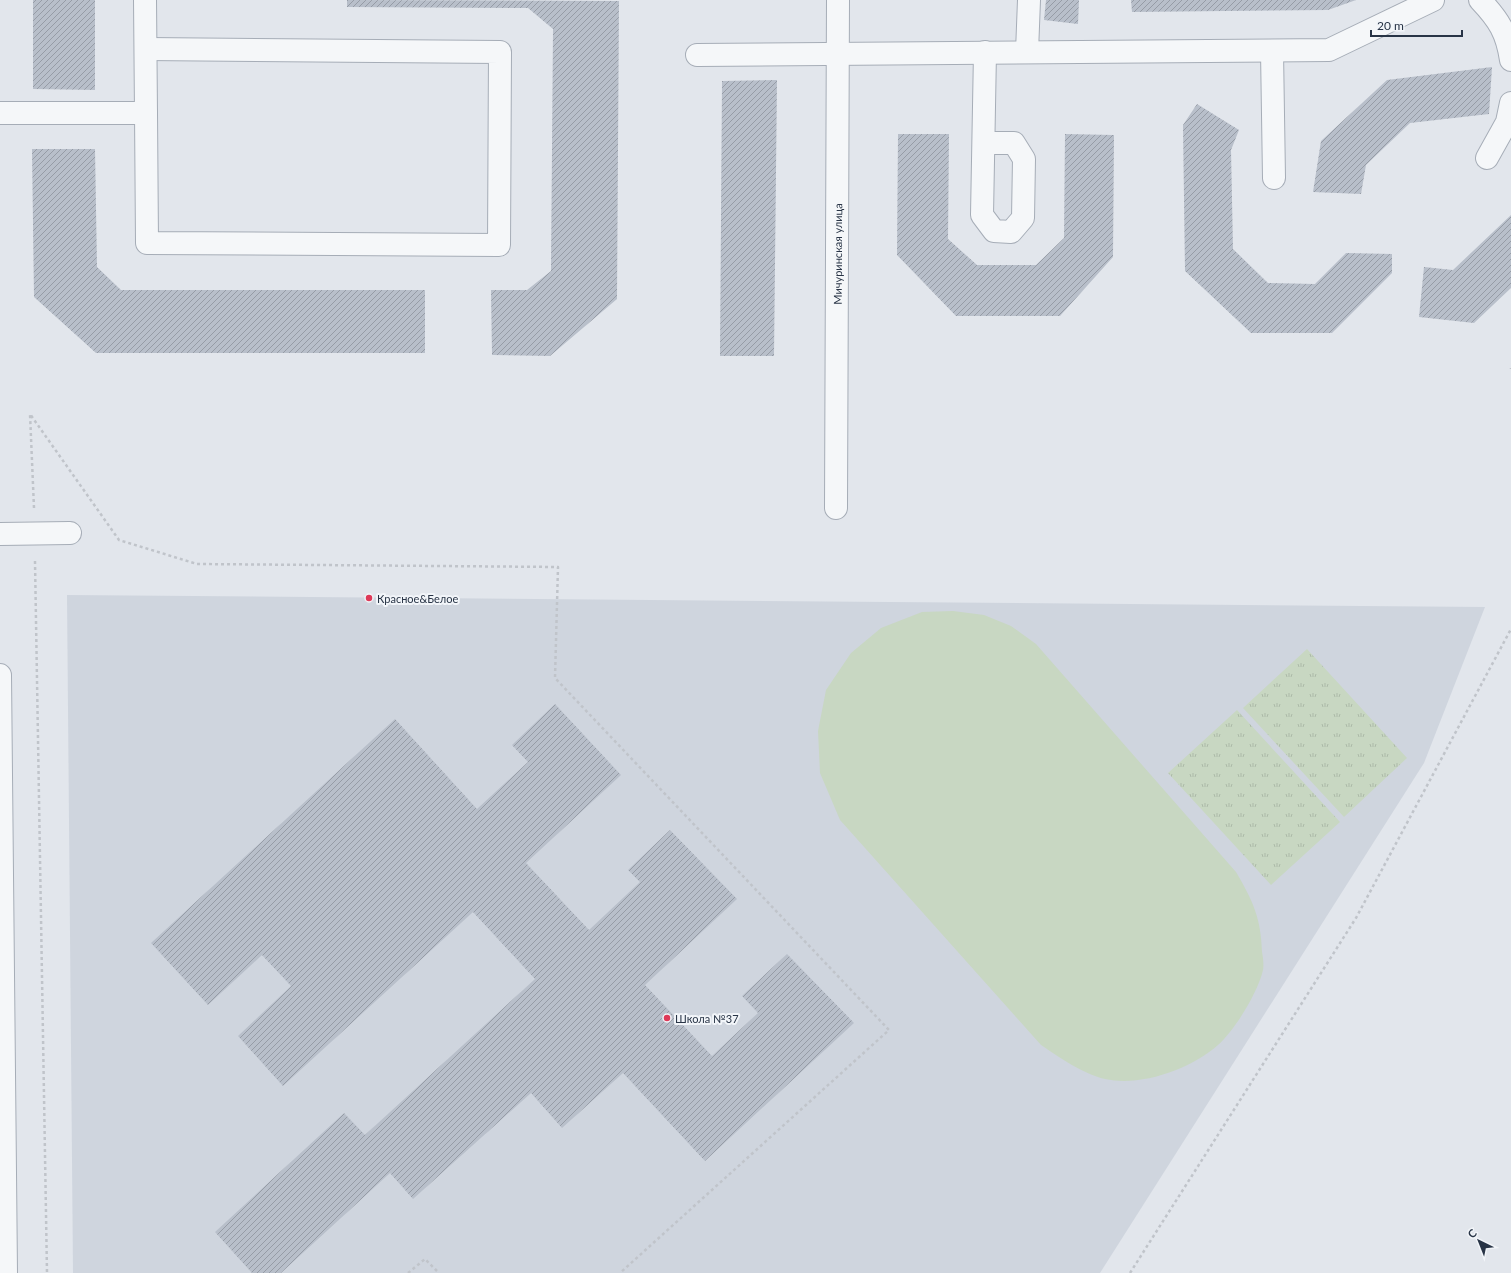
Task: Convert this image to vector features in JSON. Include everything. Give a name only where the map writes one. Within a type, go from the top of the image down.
[{"type":"street","points":[[146,0],[146,50],[146,113],[147,243],[499,245],[500,52],[146,50]]},
{"type":"street","name":"Мичуринская улица","points":[[836,508],[838,0]]},
{"type":"street","points":[[1027,52],[1029,0]]},
{"type":"street","points":[[697,55],[1329,50],[1433,0]]},
{"type":"street","points":[[1480,0],[1498,19],[1509,46],[1511,60]]},
{"type":"street","points":[[1272,51],[1274,178]]},
{"type":"street","points":[[984,143],[985,52]]},
{"type":"street","points":[[1487,158],[1507,122],[1511,104]]},
{"type":"street","points":[[0,113],[146,113]]},
{"type":"street","points":[[0,534],[70,533]]},
{"type":"street","points":[[0,676],[2,1207],[6,1273]]},
{"type":"path","points":[[47,1273],[35,534],[30,414],[119,540],[198,564],[558,567],[555,678],[889,1030],[620,1273]]},
{"type":"path","points":[[1130,1273],[1356,918],[1511,629]]},
{"type":"path","points":[[408,1273],[425,1258],[439,1273]]},
{"type":"shaded area","name":"Школа №37","points":[[67,595],[1485,607],[1424,763],[1100,1273],[73,1273]]},
{"type":"green space","points":[[953,611],[984,615],[1011,626],[1036,644],[1236,872],[1247,892],[1258,919],[1263,970],[1251,999],[1232,1030],[1218,1045],[1194,1062],[1165,1074],[1149,1078],[1119,1081],[1097,1077],[1088,1073],[1072,1065],[1041,1045],[840,820],[820,773],[818,731],[826,690],[851,653],[881,628],[922,612]]},
{"type":"green space","points":[[1307,649],[1407,758],[1344,817],[1243,708]]},
{"type":"green space","points":[[1237,710],[1340,822],[1271,885],[1168,773]]},
{"type":"building","points":[[33,0],[95,0],[95,90],[33,89]]},
{"type":"building","points":[[347,0],[619,1],[617,299],[550,356],[492,355],[491,290],[527,290],[551,271],[553,29],[528,8],[347,7]]},
{"type":"building","points":[[1046,0],[1079,0],[1078,24],[1044,20]]},
{"type":"building","points":[[1131,0],[1356,0],[1328,10],[1132,12]]},
{"type":"building","points":[[1492,67],[1489,114],[1410,123],[1366,165],[1361,194],[1313,192],[1321,141],[1387,80]]},
{"type":"building","points":[[777,80],[774,356],[720,356],[722,81]]},
{"type":"building","points":[[1197,104],[1239,130],[1231,150],[1233,249],[1268,283],[1315,284],[1346,253],[1392,254],[1392,273],[1332,333],[1251,333],[1185,271],[1183,125]]},
{"type":"building","points":[[898,134],[949,134],[948,239],[977,265],[1036,265],[1064,238],[1065,134],[1114,135],[1113,257],[1060,316],[956,316],[897,255]]},
{"type":"building","points":[[32,149],[95,149],[97,267],[121,290],[425,290],[425,353],[96,353],[34,297]]},
{"type":"building","points":[[1511,215],[1511,288],[1474,323],[1419,317],[1424,267],[1453,270]]},
{"type":"building","points":[[555,704],[621,775],[526,863],[589,930],[640,882],[628,870],[670,830],[737,899],[645,985],[712,1056],[758,1013],[742,996],[787,954],[854,1023],[705,1161],[623,1073],[562,1128],[531,1093],[413,1199],[390,1173],[281,1273],[252,1273],[215,1232],[344,1113],[365,1135],[535,979],[473,912],[283,1086],[238,1036],[291,986],[262,955],[208,1005],[151,943],[395,719],[477,809],[528,762],[512,745]]},
{"type":"place","name":"Красное&Белое","points":[[369,598]]},
{"type":"place","name":"Школа №37","points":[[667,1018]]}]
